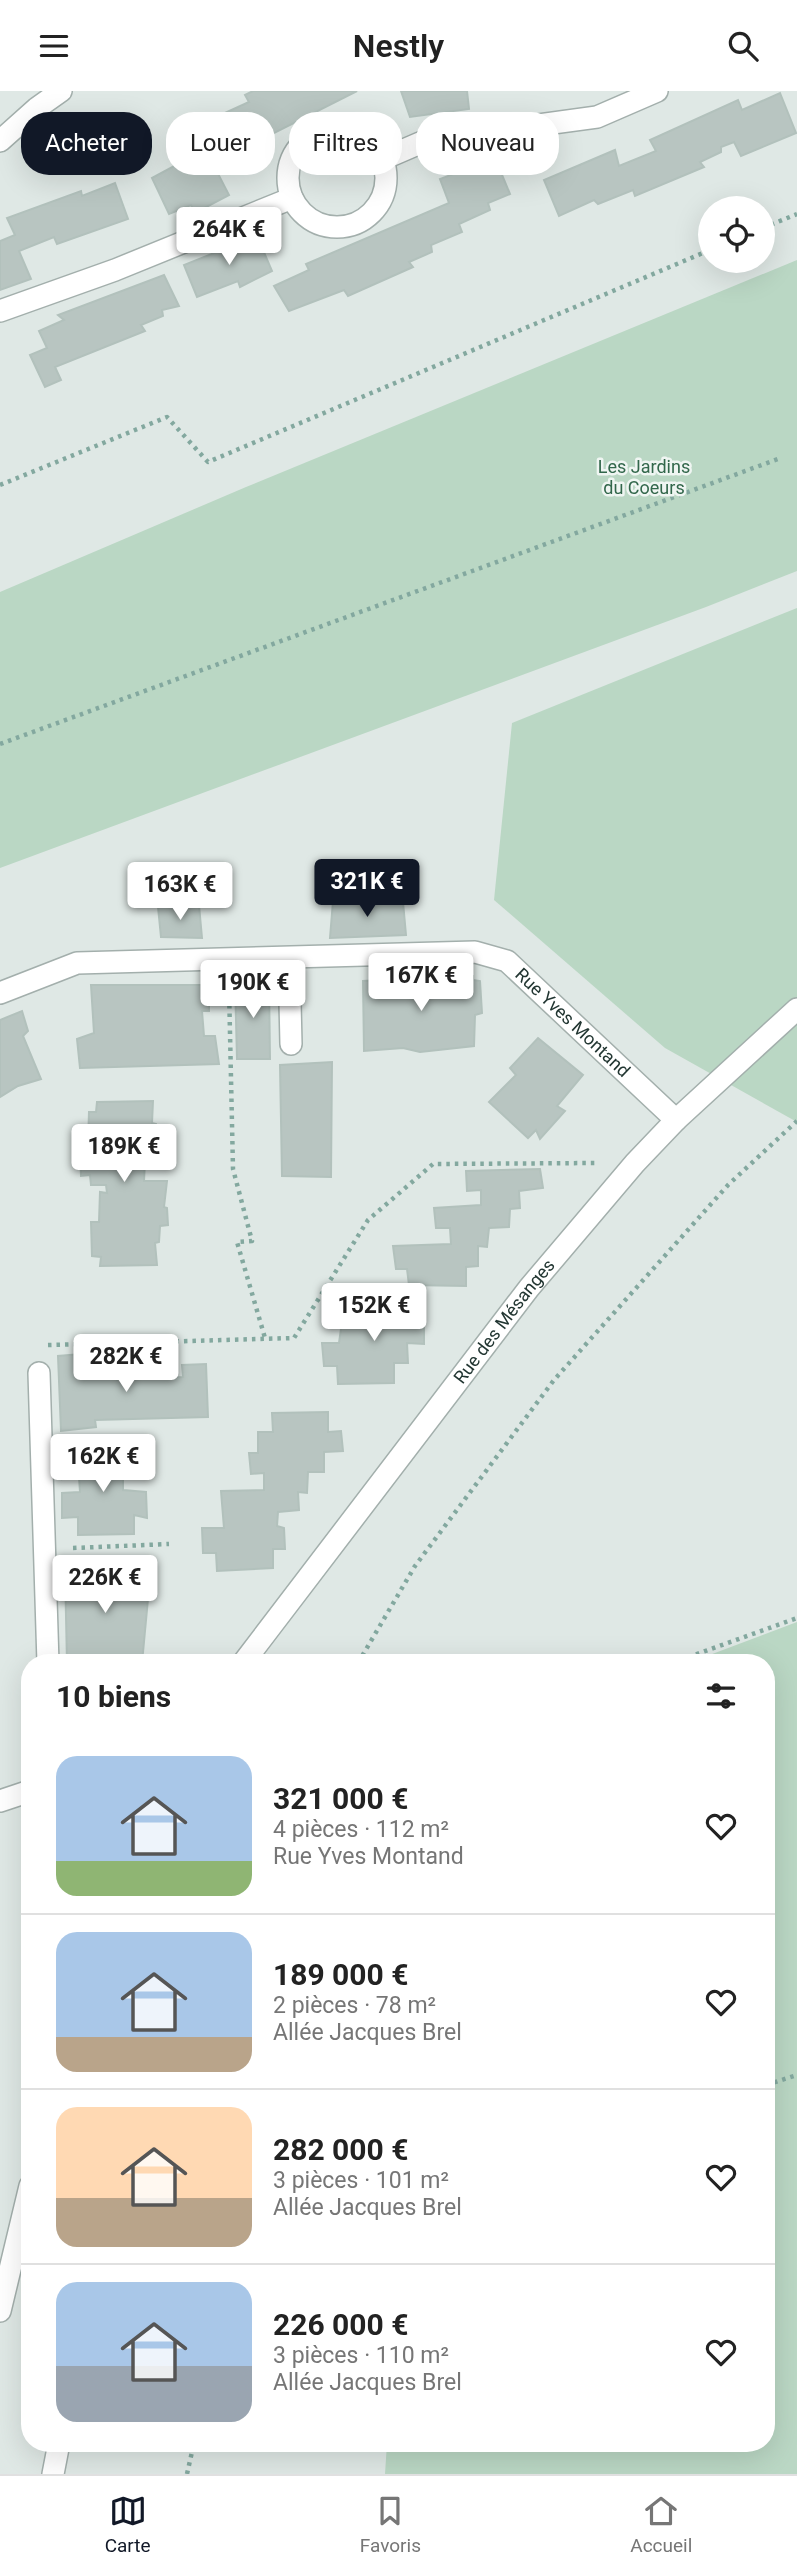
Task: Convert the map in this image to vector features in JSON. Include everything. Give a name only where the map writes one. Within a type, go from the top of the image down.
[{"type":"street","points":[[0,141],[61,91]]},
{"type":"street","points":[[402,151],[427,140],[597,117],[657,91]]},
{"type":"street","points":[[289,175],[292,198],[301,212],[315,222],[331,227],[348,226],[364,219],[376,208],[384,193],[386,175]]},
{"type":"street","points":[[0,311],[115,270],[292,198]]},
{"type":"street","name":"Rue Yves Montand","points":[[0,993],[77,963],[475,952],[507,961],[676,1120]]},
{"type":"street","points":[[289,959],[291,1044]]},
{"type":"street","name":"Rue des Mésanges","points":[[250,1654],[529,1288],[635,1163],[676,1120],[797,1009]]},
{"type":"street","points":[[39,1373],[48,1654]]},
{"type":"street","points":[[0,1801],[21,1794]]},
{"type":"street","points":[[0,2311],[21,2224]]},
{"type":"street","points":[[53,2474],[57,2452]]},
{"type":"path","points":[[775,223],[797,214]]},
{"type":"path","points":[[0,485],[167,417],[208,462],[698,255]]},
{"type":"path","points":[[0,744],[778,459]]},
{"type":"path","points":[[229,960],[233,1169],[252,1241],[237,1242],[265,1338]]},
{"type":"path","points":[[363,1654],[415,1566],[554,1380],[728,1185],[797,1121]]},
{"type":"path","points":[[39,1373],[48,1344],[293,1338],[368,1220],[433,1164],[635,1163]]},
{"type":"path","points":[[44,1549],[169,1544]]},
{"type":"path","points":[[697,1654],[797,1618]]},
{"type":"path","points":[[775,2081],[797,2075]]},
{"type":"path","points":[[187,2474],[192,2452]]},
{"type":"green space","name":"Les Jardins du Coeurs","points":[[797,260],[797,571],[0,868],[0,592],[246,487],[765,273],[775,273],[775,269]]},
{"type":"green space","points":[[797,608],[797,1122],[665,1048],[494,900],[512,723]]},
{"type":"green space","points":[[797,1622],[797,2474],[385,2474],[386,2452],[775,2452],[775,1654],[712,1654]]},
{"type":"building","points":[[253,91],[357,91],[316,112],[289,112],[289,125],[275,133],[275,112],[227,112],[249,102],[245,95]]},
{"type":"building","points":[[401,91],[467,91],[469,109],[416,112],[416,116],[410,117]]},
{"type":"building","points":[[780,93],[796,133],[741,156],[734,142],[721,147],[721,152],[700,162],[704,167],[635,196],[633,190],[598,204],[594,200],[559,216],[544,180],[615,150],[619,166],[656,151],[650,140],[738,100],[742,110]]},
{"type":"building","points":[[166,170],[166,175],[219,175],[229,195],[195,213],[191,205],[169,214],[152,178]]},
{"type":"building","points":[[450,175],[502,175],[510,194],[488,203],[490,210],[459,224],[462,232],[431,245],[432,252],[409,262],[413,267],[348,296],[344,290],[289,311],[274,286],[309,270],[306,264],[449,203],[440,179]]},
{"type":"building","points":[[115,183],[128,219],[57,244],[54,237],[19,251],[31,279],[0,290],[0,241],[15,235],[7,218],[81,191],[82,196]]},
{"type":"building","points":[[257,236],[272,271],[240,287],[238,281],[197,297],[184,265]]},
{"type":"building","points":[[164,275],[179,306],[162,310],[163,316],[141,325],[145,331],[55,367],[61,380],[45,387],[30,355],[47,348],[39,331],[64,320],[58,315]]},
{"type":"building","points":[[333,901],[403,902],[406,935],[330,938]]},
{"type":"building","points":[[199,905],[202,938],[161,937],[158,907]]},
{"type":"building","points":[[473,976],[473,980],[480,981],[482,1013],[475,1015],[474,1046],[420,1052],[403,1048],[364,1051],[363,981]]},
{"type":"building","points":[[235,981],[269,982],[270,1059],[237,1059]]},
{"type":"building","points":[[91,985],[209,985],[209,1011],[202,1011],[204,1036],[215,1036],[219,1064],[80,1068],[77,1039],[94,1033]]},
{"type":"building","points":[[22,1011],[28,1031],[23,1036],[41,1079],[18,1086],[0,1097],[0,1020]]},
{"type":"building","points":[[538,1038],[583,1075],[557,1106],[565,1111],[540,1139],[536,1130],[528,1138],[489,1102],[516,1075],[510,1068]]},
{"type":"building","points":[[332,1062],[331,1177],[282,1176],[280,1065]]},
{"type":"building","points":[[153,1101],[152,1123],[156,1124],[156,1145],[149,1143],[149,1162],[145,1161],[144,1181],[167,1181],[164,1207],[167,1208],[168,1225],[160,1226],[159,1242],[155,1243],[157,1265],[100,1266],[101,1257],[92,1256],[91,1222],[99,1222],[100,1192],[107,1193],[106,1185],[91,1185],[90,1175],[81,1176],[80,1144],[88,1142],[89,1112],[96,1112],[97,1102]]},
{"type":"building","points":[[540,1169],[543,1188],[519,1191],[520,1208],[510,1209],[509,1227],[489,1228],[487,1247],[478,1246],[478,1266],[466,1267],[466,1286],[409,1285],[407,1269],[396,1269],[393,1246],[451,1244],[450,1228],[436,1228],[434,1208],[481,1205],[481,1190],[467,1191],[466,1171]]},
{"type":"building","points":[[411,1302],[412,1321],[424,1320],[424,1344],[407,1343],[408,1363],[394,1363],[394,1383],[338,1384],[337,1366],[324,1366],[322,1343],[339,1343],[342,1322],[354,1321],[354,1303]]},
{"type":"building","points":[[93,1353],[93,1368],[118,1368],[117,1380],[183,1377],[182,1365],[206,1364],[208,1417],[95,1420],[96,1427],[61,1431],[58,1356]]},
{"type":"building","points":[[328,1412],[328,1432],[341,1431],[343,1451],[324,1452],[324,1472],[308,1472],[307,1493],[298,1492],[299,1510],[278,1512],[277,1526],[284,1528],[285,1549],[273,1549],[273,1568],[217,1571],[216,1553],[203,1553],[202,1528],[224,1528],[221,1491],[264,1490],[264,1473],[251,1474],[249,1453],[258,1453],[258,1432],[273,1432],[272,1413]]},
{"type":"building","points":[[136,1454],[136,1476],[123,1476],[123,1490],[146,1492],[147,1518],[134,1515],[134,1534],[78,1535],[78,1517],[62,1518],[62,1493],[80,1492],[79,1477],[62,1479],[63,1456]]},
{"type":"building","points":[[128,1565],[149,1588],[143,1654],[67,1654],[65,1569]]}]
